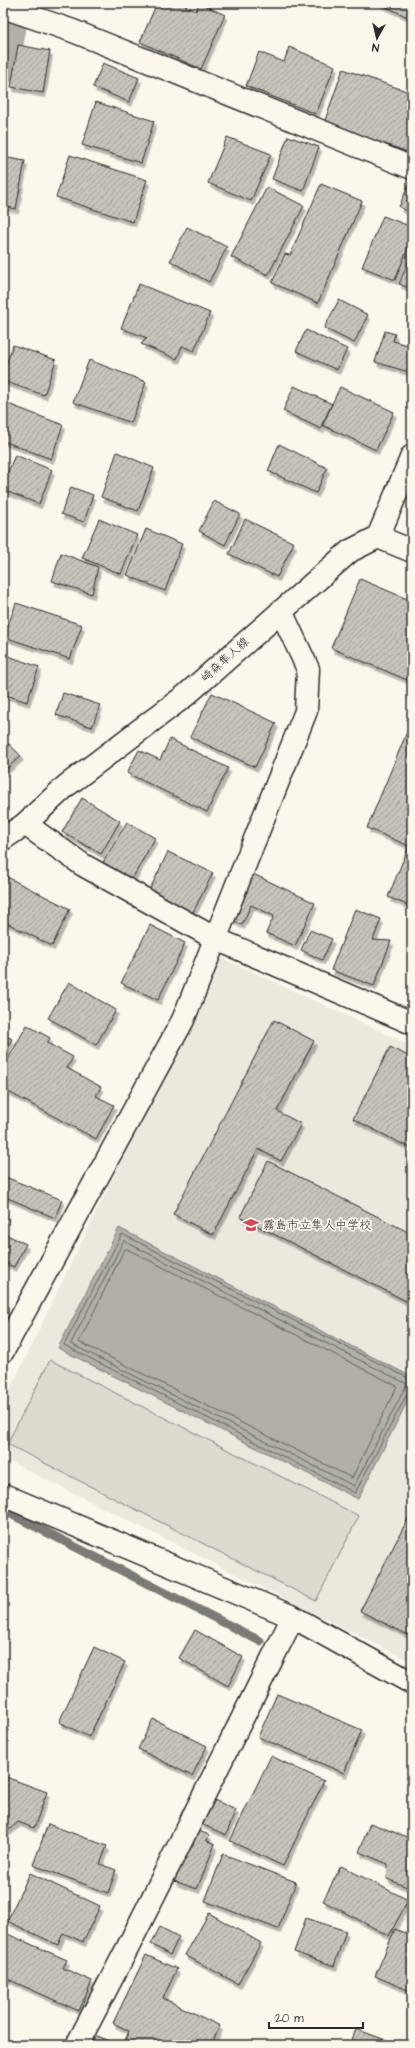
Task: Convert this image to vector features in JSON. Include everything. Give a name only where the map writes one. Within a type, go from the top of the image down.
[{"type":"street","points":[[3,7],[73,31],[412,168]]},
{"type":"street","points":[[412,456],[378,537],[412,551]]},
{"type":"street","name":"崎森隼人線","points":[[3,839],[25,824],[66,786],[186,695],[350,550],[378,537]]},
{"type":"street","points":[[3,1351],[183,1020],[306,712],[308,669],[281,611]]},
{"type":"street","points":[[25,824],[83,865],[216,939],[412,1023]]},
{"type":"street","points":[[3,1495],[293,1617],[412,1683]]},
{"type":"street","points":[[77,2045],[128,1947],[293,1617]]},
{"type":"shaded area","name":"霧島市立隼人中学校","points":[[220,957],[412,1046],[412,1662],[3,1458],[3,1404]]},
{"type":"shaded area","points":[[50,1360],[359,1516],[316,1601],[7,1444]]},
{"type":"water","points":[[119,1228],[412,1377],[412,1392],[358,1499],[58,1348]]},
{"type":"building","points":[[157,3],[179,3],[196,11],[199,3],[225,15],[201,69],[140,42]]},
{"type":"building","points":[[378,3],[412,3],[412,19]]},
{"type":"building","points":[[18,45],[50,51],[43,93],[11,87]]},
{"type":"building","points":[[289,47],[335,66],[316,114],[246,86],[259,52],[284,62]]},
{"type":"building","points":[[103,63],[139,78],[129,102],[93,87]]},
{"type":"building","points":[[343,69],[412,93],[412,141],[408,152],[324,123]]},
{"type":"building","points":[[96,102],[154,121],[141,163],[82,145]]},
{"type":"building","points":[[288,136],[319,147],[303,191],[272,179]]},
{"type":"building","points":[[227,137],[271,154],[251,201],[208,183]]},
{"type":"building","points":[[70,155],[147,180],[133,222],[56,197]]},
{"type":"building","points":[[3,157],[25,161],[16,209],[3,206]]},
{"type":"building","points":[[321,184],[362,201],[318,303],[272,283],[285,254],[290,255]]},
{"type":"building","points":[[408,186],[412,187],[412,213],[399,207]]},
{"type":"building","points":[[267,187],[304,206],[268,275],[231,257]]},
{"type":"building","points":[[383,216],[412,227],[412,238],[395,280],[362,267]]},
{"type":"building","points":[[187,227],[227,247],[209,282],[170,261]]},
{"type":"building","points":[[412,252],[412,289],[399,284]]},
{"type":"building","points":[[139,284],[210,313],[194,351],[182,346],[177,359],[141,344],[147,338],[121,328]]},
{"type":"building","points":[[339,300],[368,315],[354,343],[324,328]]},
{"type":"building","points":[[306,330],[347,349],[337,370],[296,351]]},
{"type":"building","points":[[385,331],[395,334],[393,341],[411,346],[412,343],[412,373],[375,362]]},
{"type":"building","points":[[13,345],[56,360],[44,395],[3,381],[3,373]]},
{"type":"building","points":[[89,360],[146,382],[131,423],[73,402]]},
{"type":"building","points":[[294,386],[332,404],[321,429],[283,411]]},
{"type":"building","points":[[340,387],[394,412],[376,450],[322,425]]},
{"type":"building","points":[[3,402],[63,425],[51,459],[3,441]]},
{"type":"building","points":[[279,444],[327,468],[316,493],[268,471]]},
{"type":"building","points":[[117,452],[154,468],[138,511],[101,497]]},
{"type":"building","points":[[15,455],[52,470],[39,504],[3,490],[3,484]]},
{"type":"building","points":[[71,487],[93,495],[84,522],[61,514]]},
{"type":"building","points":[[214,501],[240,514],[225,545],[199,531]]},
{"type":"building","points":[[99,519],[137,535],[121,574],[82,558]]},
{"type":"building","points":[[245,519],[294,543],[277,577],[229,554]]},
{"type":"building","points":[[146,529],[182,544],[165,591],[127,575]]},
{"type":"building","points":[[61,553],[98,567],[92,594],[52,581]]},
{"type":"building","points":[[360,579],[412,601],[412,682],[331,648]]},
{"type":"building","points":[[16,603],[82,625],[70,659],[4,637]]},
{"type":"building","points":[[3,654],[39,667],[27,702],[3,694]]},
{"type":"building","points":[[63,693],[100,705],[92,727],[56,715]]},
{"type":"building","points":[[212,693],[276,723],[255,767],[190,737]]},
{"type":"building","points":[[412,720],[412,907],[388,897],[409,846],[367,828]]},
{"type":"building","points":[[170,739],[228,768],[207,812],[127,773],[139,750],[160,760]]},
{"type":"building","points":[[9,744],[21,756],[3,772],[3,749]]},
{"type":"building","points":[[82,798],[120,821],[101,854],[62,832]]},
{"type":"building","points":[[127,822],[155,838],[131,881],[102,864]]},
{"type":"building","points":[[168,852],[213,873],[192,914],[148,893]]},
{"type":"building","points":[[253,874],[315,903],[295,946],[266,933],[274,916],[251,905],[242,925],[232,920]]},
{"type":"building","points":[[3,875],[70,909],[52,946],[3,921]]},
{"type":"building","points":[[355,909],[381,919],[373,940],[391,941],[374,986],[331,970]]},
{"type":"building","points":[[150,925],[185,943],[158,1000],[121,983]]},
{"type":"building","points":[[310,930],[332,939],[322,960],[301,950]]},
{"type":"building","points":[[69,982],[116,1010],[96,1045],[48,1018]]},
{"type":"building","points":[[274,1020],[314,1041],[277,1111],[301,1124],[281,1161],[258,1149],[213,1235],[173,1214]]},
{"type":"building","points":[[27,1025],[50,1038],[47,1043],[73,1057],[67,1068],[101,1087],[96,1096],[114,1105],[96,1139],[3,1089],[3,1068]]},
{"type":"building","points":[[3,1034],[12,1039],[3,1056]]},
{"type":"building","points":[[390,1047],[412,1058],[412,1149],[353,1119]]},
{"type":"building","points":[[268,1161],[412,1234],[412,1304],[240,1217]]},
{"type":"building","points":[[3,1176],[62,1200],[55,1218],[3,1196]]},
{"type":"building","points":[[3,1212],[7,1214],[3,1222]]},
{"type":"building","points":[[3,1233],[26,1244],[14,1267],[3,1262]]},
{"type":"building","points":[[412,1511],[412,1637],[360,1611]]},
{"type":"building","points":[[195,1630],[243,1657],[228,1686],[179,1658]]},
{"type":"building","points":[[94,1647],[125,1662],[89,1737],[59,1722]]},
{"type":"building","points":[[277,1694],[362,1730],[344,1773],[258,1737]]},
{"type":"building","points":[[153,1719],[207,1746],[192,1776],[138,1749]]},
{"type":"building","points":[[271,1756],[324,1781],[283,1866],[230,1841]]},
{"type":"building","points":[[3,1776],[47,1792],[34,1828],[18,1822],[3,1835]]},
{"type":"building","points":[[212,1799],[236,1810],[226,1835],[201,1824]]},
{"type":"building","points":[[370,1823],[412,1839],[412,1889],[387,1879],[388,1864],[359,1852]]},
{"type":"building","points":[[48,1824],[107,1846],[100,1864],[116,1870],[108,1893],[33,1865]]},
{"type":"building","points":[[194,1829],[209,1835],[207,1841],[215,1844],[197,1889],[174,1881]]},
{"type":"building","points":[[223,1854],[296,1882],[278,1929],[205,1901]]},
{"type":"building","points":[[341,1866],[408,1900],[389,1936],[323,1901]]},
{"type":"building","points":[[30,1873],[100,1906],[83,1942],[63,1933],[58,1945],[7,1921]]},
{"type":"building","points":[[209,1913],[261,1943],[238,1984],[185,1955]]},
{"type":"building","points":[[306,1918],[346,1931],[334,1966],[294,1952]]},
{"type":"building","points":[[160,1927],[179,1937],[170,1955],[151,1944]]},
{"type":"building","points":[[395,1929],[412,1936],[412,1992],[375,1976]]},
{"type":"building","points":[[3,1932],[67,1960],[63,1968],[92,1981],[79,2011],[3,1977]]},
{"type":"building","points":[[146,1955],[177,1969],[163,1998],[220,2026],[211,2045],[128,2045],[124,2043],[129,2031],[113,2023]]},
{"type":"building","points":[[356,2029],[399,2045],[350,2045]]},
{"type":"building","points":[[92,2034],[118,2045],[87,2045]]},
{"type":"waterway","points":[[3,67],[13,9]]},
{"type":"waterway","points":[[3,1510],[260,1641]]},
{"type":"place","name":"霧島市立隼人中学校","points":[[251,1225]]}]
